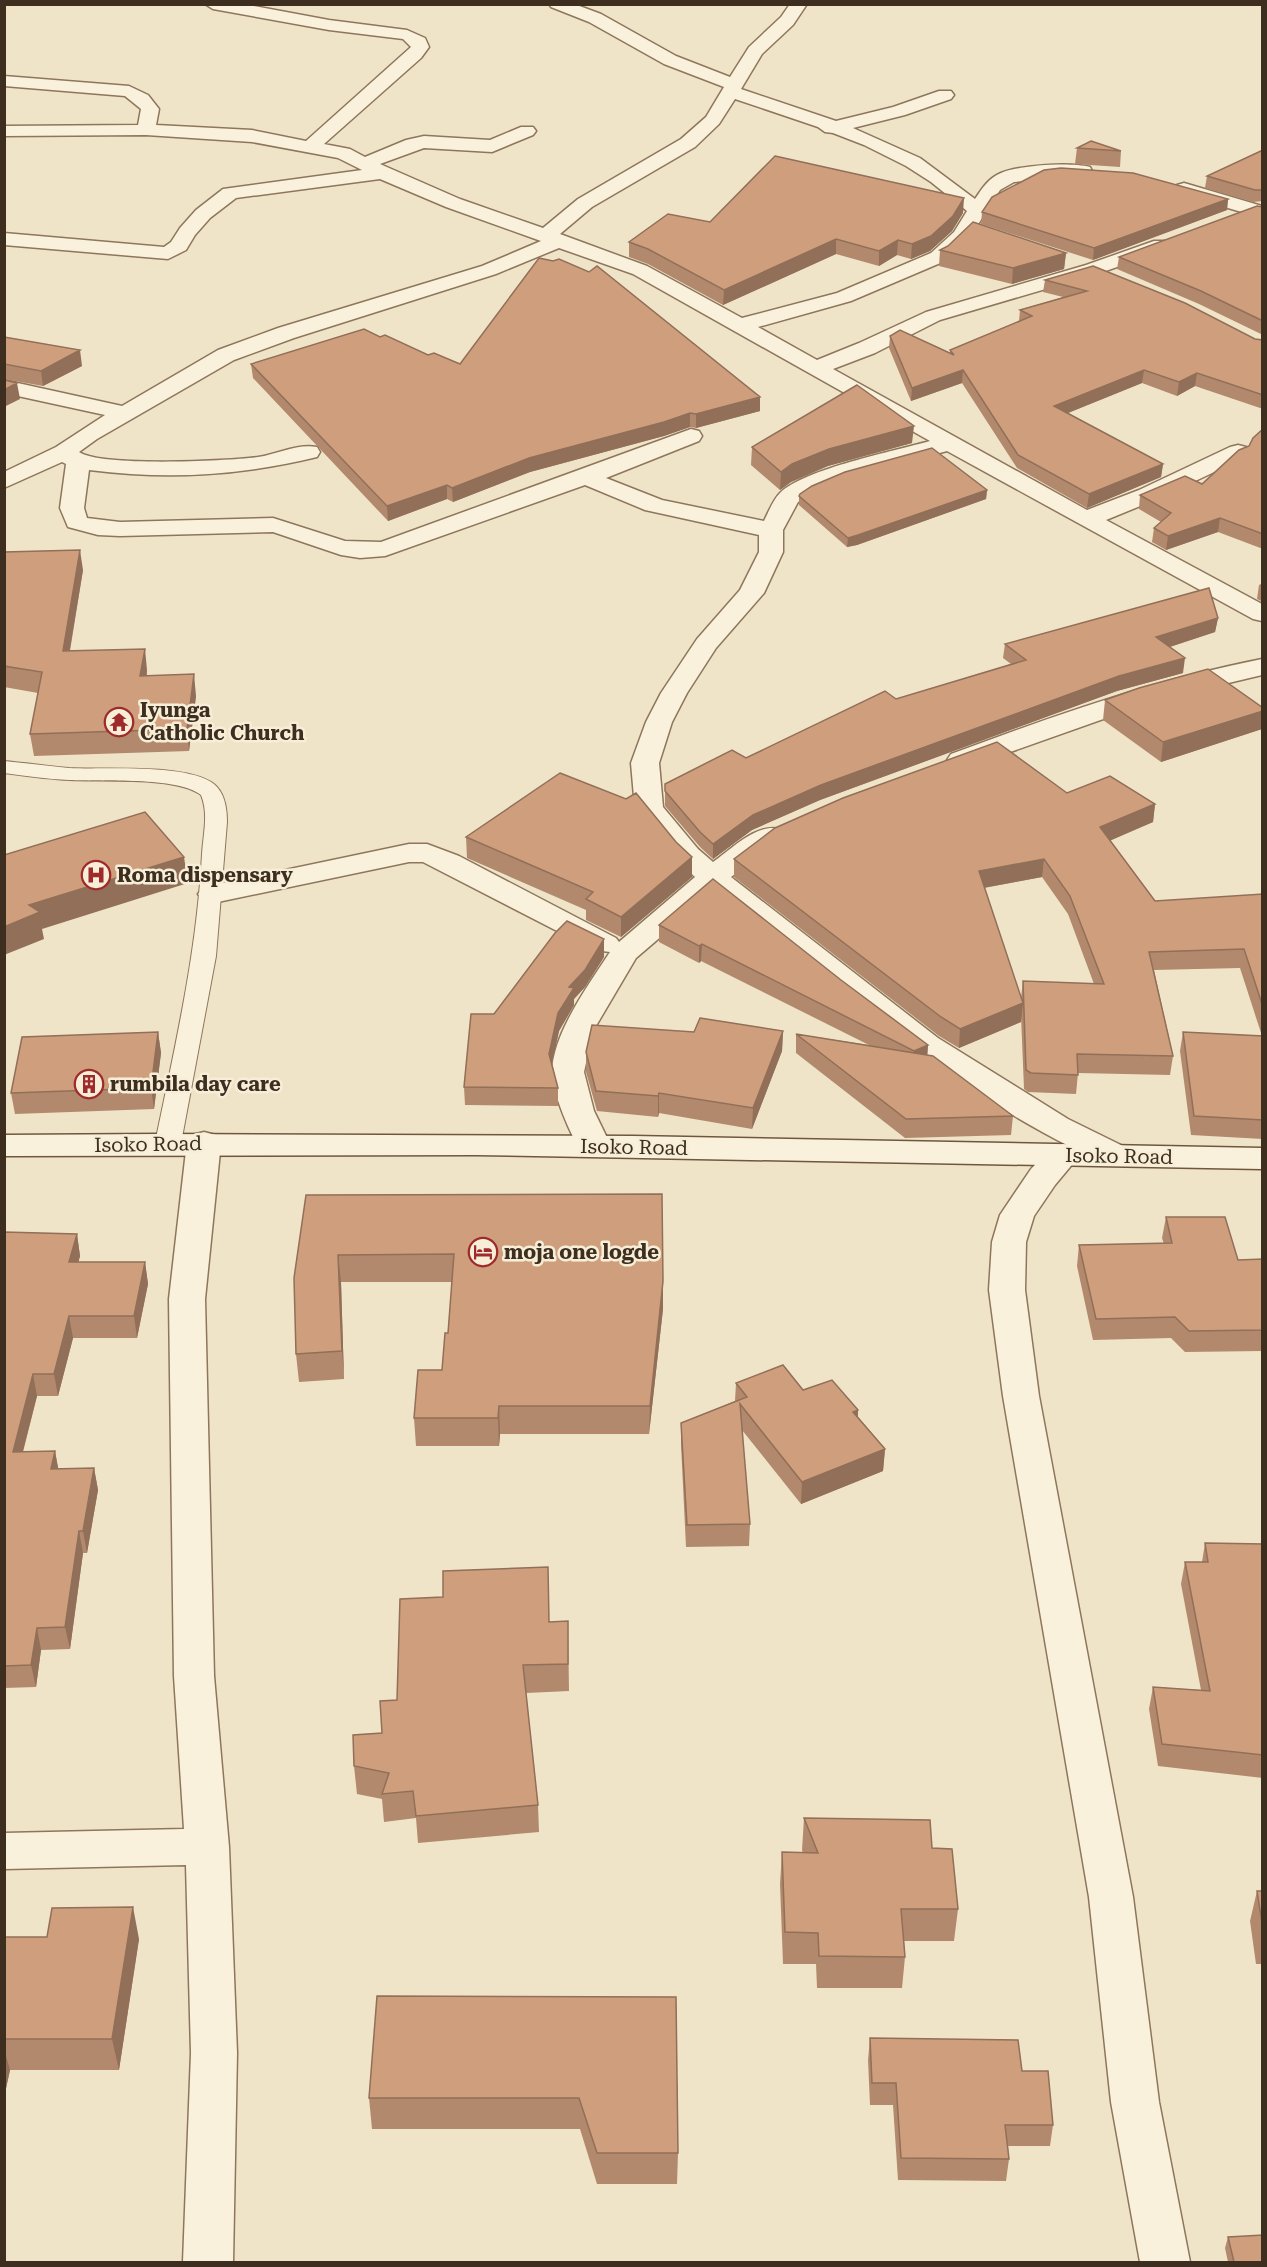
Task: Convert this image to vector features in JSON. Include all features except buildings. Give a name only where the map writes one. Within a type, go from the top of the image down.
[{"type":"street","points":[[213,4],[329,25],[407,35],[419,42],[420,47],[415,54],[311,146]]},
{"type":"street","points":[[557,4],[595,18],[670,60],[733,88],[874,144],[913,162],[943,182],[976,209]]},
{"type":"street","points":[[4,481],[71,457],[125,413],[226,355],[286,333],[489,270],[554,238],[585,203],[688,143],[713,120],[755,51],[787,21],[799,4]]},
{"type":"street","points":[[4,81],[129,91],[142,99],[150,110],[146,130]]},
{"type":"street","points":[[831,128],[899,111],[945,95]]},
{"type":"street","points":[[4,130],[146,130],[252,136],[343,153],[453,203],[640,270],[1086,519],[1263,614]]},
{"type":"street","points":[[4,239],[168,253],[179,246],[187,232],[204,214],[230,193],[373,168],[413,144],[424,142],[477,147],[492,146],[527,131]]},
{"type":"street","points":[[737,326],[826,303],[938,257],[953,245],[993,186],[1008,177],[1031,172],[1102,172]]},
{"type":"street","points":[[1167,184],[1260,210]]},
{"type":"street","points":[[1226,221],[1260,210]]},
{"type":"street","points":[[966,228],[988,235]]},
{"type":"street","points":[[816,368],[867,348],[943,312],[1093,269],[1182,237]]},
{"type":"street","points":[[1062,259],[1115,278]]},
{"type":"street","points":[[4,386],[125,413]]},
{"type":"street","points":[[71,457],[72,508],[76,522],[98,528],[130,529],[273,525],[291,528],[330,544],[364,551],[385,549],[513,501],[587,477],[639,454],[691,436]]},
{"type":"street","points":[[949,443],[836,474],[802,488],[788,498],[771,530],[771,552],[752,593],[706,644],[658,722],[645,763],[649,808],[688,855],[712,877],[927,1045],[1056,1126],[1117,1156]]},
{"type":"street","points":[[71,457],[115,465],[224,467],[256,464],[309,452]]},
{"type":"street","points":[[1086,519],[1147,495],[1238,452]]},
{"type":"street","points":[[587,477],[608,490],[639,501],[694,516],[771,530]]},
{"type":"street","points":[[932,771],[1127,699],[1218,674],[1263,667]]},
{"type":"street","points":[[594,1146],[578,1111],[568,1072],[577,1031],[624,953],[712,877],[763,838],[792,825]]},
{"type":"street","points":[[213,894],[409,853],[427,853],[449,862],[624,953]]},
{"type":"street","points":[[186,1143],[194,1676],[207,1847],[214,2053],[208,2262]]},
{"type":"street","name":"Isoko Road","points":[[4,1146],[186,1143],[594,1146],[1263,1159]]},
{"type":"street","points":[[1063,1155],[1017,1215],[1009,1242],[1007,1290],[1021,1396],[1111,1897],[1135,2102],[1165,2262]]},
{"type":"street","points":[[4,1851],[207,1847]]},
{"type":"lane","points":[[4,767],[70,774],[163,778],[193,782],[208,790],[215,806],[213,894],[200,990],[186,1143]]},
{"type":"place","name":"Iyunga Catholic Church","points":[[119,722]]},
{"type":"place","name":"Roma dispensary","points":[[96,875]]},
{"type":"place","name":"rumbila day care","points":[[89,1084]]},
{"type":"place","name":"moja one logde","points":[[483,1252]]}]
